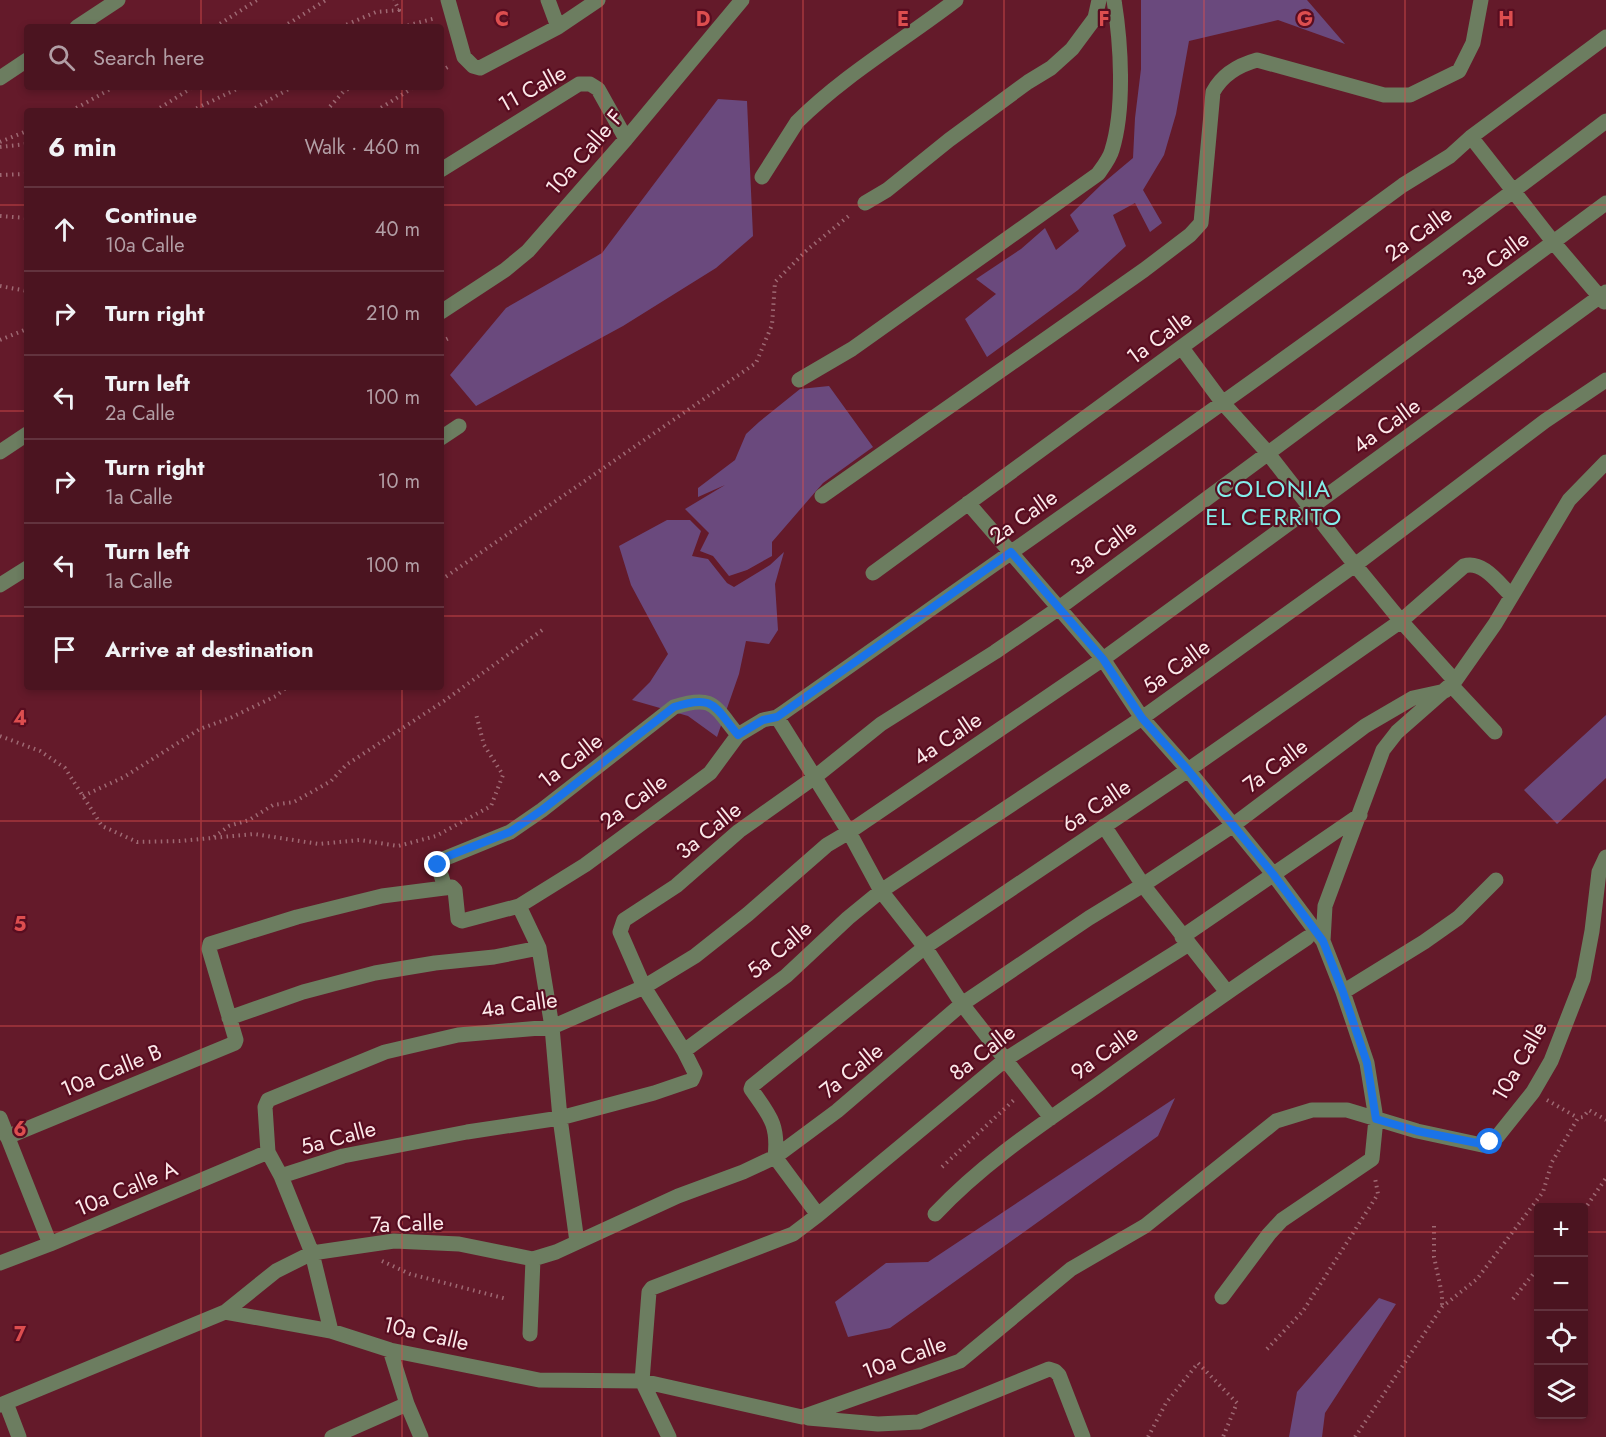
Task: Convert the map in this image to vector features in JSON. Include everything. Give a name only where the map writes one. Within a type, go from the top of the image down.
[{"type":"street","points":[[82,24],[118,0]]},
{"type":"street","points":[[548,0],[558,27]]},
{"type":"street","points":[[450,5],[464,57],[473,66],[480,68],[558,27],[598,0]]},
{"type":"street","name":"10a Calle F","points":[[444,310],[505,270],[528,251],[626,139],[742,0]]},
{"type":"street","points":[[762,177],[791,130],[804,114],[850,77],[956,0]]},
{"type":"street","points":[[866,203],[887,190],[949,140],[1028,82],[1051,68],[1072,49],[1095,18],[1099,0]]},
{"type":"street","points":[[799,380],[852,349],[1098,174],[1112,151],[1118,119],[1118,28],[1114,0]]},
{"type":"street","points":[[822,496],[1144,270],[1190,235],[1201,223],[1213,92],[1218,84],[1241,64],[1257,60],[1384,95],[1410,95],[1459,71],[1473,43],[1481,0]]},
{"type":"street","name":"1a Calle","points":[[873,573],[1403,185],[1450,156],[1471,136],[1606,37]]},
{"type":"street","points":[[0,78],[24,62]]},
{"type":"street","name":"11 Calle","points":[[444,168],[579,84],[590,84],[598,89],[626,139]]},
{"type":"street","name":"2a Calle","points":[[450,889],[458,919],[462,921],[519,906],[585,865],[710,773],[738,735],[763,720],[777,717],[1011,552],[1514,191],[1606,121]]},
{"type":"street","points":[[1471,136],[1554,243],[1604,298]]},
{"type":"street","name":"3a Calle","points":[[684,1051],[644,987],[620,932],[624,920],[676,886],[739,831],[815,777],[881,724],[995,652],[1059,608],[1267,452],[1554,243],[1606,202]]},
{"type":"street","name":"4a Calle","points":[[268,1152],[266,1107],[268,1100],[385,1052],[458,1035],[552,1027],[644,987],[695,956],[748,914],[827,845],[1103,659],[1604,298]]},
{"type":"street","points":[[1182,348],[1222,402],[1267,452],[1450,686],[1495,732]]},
{"type":"street","name":"5a Calle","points":[[281,1176],[343,1156],[467,1131],[560,1118],[654,1093],[692,1080],[695,1073],[684,1051],[786,976],[848,918],[881,891],[1142,718],[1355,565],[1545,421],[1606,380]]},
{"type":"street","points":[[444,436],[459,426]]},
{"type":"street","points":[[0,452],[24,436]]},
{"type":"street","points":[[1323,941],[1325,906],[1383,750],[1397,732],[1450,686],[1495,624],[1569,500],[1606,462]]},
{"type":"street","points":[[968,503],[1103,659],[1142,718],[1273,874],[1323,941],[1367,1063],[1376,1119],[1372,1159],[1282,1220],[1221,1298]]},
{"type":"street","name":"6a Calle","points":[[775,1157],[777,1138],[772,1119],[751,1089],[752,1086],[925,947],[1188,770],[1401,621],[1464,566],[1471,564],[1479,566],[1511,595]]},
{"type":"street","points":[[0,585],[24,570]]},
{"type":"street","name":"7a Calle","points":[[225,1312],[276,1271],[312,1253],[394,1241],[459,1244],[533,1259],[556,1252],[678,1196],[743,1172],[775,1157],[837,1111],[962,1004],[1089,918],[1232,826],[1365,726],[1413,698],[1450,686]]},
{"type":"street","name":"1a Calle","points":[[450,889],[438,865],[441,860],[510,832],[542,810],[674,707],[696,700],[712,703],[738,735]]},
{"type":"street","points":[[777,717],[849,832],[881,891],[925,947],[962,1004],[1051,1118]]},
{"type":"street","name":"8a Calle","points":[[642,1381],[649,1293],[652,1287],[793,1234],[804,1227],[1006,1059],[1186,940],[1273,874],[1360,815]]},
{"type":"street","points":[[1104,826],[1143,885],[1227,992]]},
{"type":"street","name":"10a Calle","points":[[225,1312],[331,1331],[390,1350],[539,1380],[642,1381],[802,1417],[960,1361],[1071,1269],[1144,1226],[1276,1121],[1312,1110],[1347,1110],[1417,1131],[1482,1144],[1497,1137],[1533,1092],[1551,1061],[1584,980],[1593,931],[1599,872],[1606,857]]},
{"type":"street","points":[[1343,992],[1425,942],[1458,918],[1496,880]]},
{"type":"street","points":[[450,889],[382,896],[297,917],[210,944],[208,950],[229,1018],[303,992],[375,973],[435,963],[494,957],[539,948]]},
{"type":"street","points":[[519,906],[539,948],[552,1027],[560,1118],[577,1242]]},
{"type":"street","name":"9a Calle","points":[[935,1214],[999,1155],[1227,992],[1307,938]]},
{"type":"street","name":"10a Calle B","points":[[7,1137],[232,1045],[236,1040],[229,1018]]},
{"type":"street","points":[[0,1118],[50,1244]]},
{"type":"street","points":[[268,1152],[281,1176],[312,1253],[331,1331]]},
{"type":"street","name":"10a Calle A","points":[[0,1263],[268,1152]]},
{"type":"street","points":[[775,1157],[818,1215]]},
{"type":"street","points":[[530,1334],[533,1259]]},
{"type":"street","points":[[19,1437],[3,1404],[225,1312]]},
{"type":"street","points":[[390,1350],[407,1404],[421,1437]]},
{"type":"street","points":[[901,1437],[919,1422],[1049,1369],[1059,1375],[1083,1437]]},
{"type":"street","points":[[642,1381],[669,1437]]},
{"type":"street","points":[[332,1437],[407,1404]]},
{"type":"street","points":[[802,1417],[878,1424],[919,1422]]},
{"type":"path","points":[[220,24],[257,0]]},
{"type":"path","points":[[288,24],[326,0]]},
{"type":"path","points":[[348,24],[376,12],[399,9],[394,0]]},
{"type":"path","points":[[414,24],[434,19],[450,5]]},
{"type":"path","points":[[76,108],[109,90]]},
{"type":"path","points":[[160,108],[188,90]]},
{"type":"path","points":[[197,108],[235,90]]},
{"type":"path","points":[[255,108],[287,90]]},
{"type":"path","points":[[329,108],[347,90]]},
{"type":"path","points":[[381,108],[409,90]]},
{"type":"path","points":[[0,142],[24,132]]},
{"type":"path","points":[[0,147],[24,144]]},
{"type":"path","points":[[0,176],[24,174]]},
{"type":"path","points":[[444,578],[756,363],[772,325],[775,282],[807,250],[866,203]]},
{"type":"path","points":[[0,216],[24,218]]},
{"type":"path","points":[[0,286],[24,290]]},
{"type":"path","points":[[0,340],[24,330]]},
{"type":"path","points":[[444,340],[451,337]]},
{"type":"path","points":[[213,838],[229,826],[249,820],[273,805],[294,802],[331,781],[346,765],[444,701],[545,628]]},
{"type":"path","points":[[83,796],[124,777],[200,729],[230,718],[276,696],[283,690]]},
{"type":"path","points":[[0,736],[40,751],[65,768],[102,826],[137,842],[180,841],[254,834],[319,844],[360,840],[398,846],[436,836],[491,806],[503,775],[484,745],[476,714]]},
{"type":"path","points":[[942,1167],[1027,1087]]},
{"type":"path","points":[[1533,1092],[1578,1118]]},
{"type":"path","points":[[1355,1437],[1442,1307],[1477,1279],[1543,1192],[1552,1162],[1578,1118],[1589,1110],[1606,1120]]},
{"type":"path","points":[[1268,1349],[1303,1311],[1378,1194],[1372,1159]]},
{"type":"path","points":[[1588,1204],[1606,1178]]},
{"type":"path","points":[[1434,1226],[1434,1257],[1442,1294],[1442,1307]]},
{"type":"path","points":[[381,1261],[410,1274],[507,1299]]},
{"type":"path","points":[[1513,1299],[1534,1274]]},
{"type":"path","points":[[1148,1437],[1166,1402],[1198,1364],[1237,1403],[1223,1437]]},
{"type":"shaded area","points":[[1141,0],[1307,0],[1345,44],[1278,20],[1189,41],[1176,114],[1164,155],[1143,190],[1162,223],[1150,232],[1135,203],[1113,215],[1126,246],[1078,290],[987,357],[965,319],[996,294],[976,279],[1021,249],[1045,228],[1056,250],[1079,231],[1070,215],[1133,158],[1141,69]]},
{"type":"shaded area","points":[[718,99],[747,101],[753,236],[716,268],[623,326],[476,406],[450,375],[506,308],[602,253]]},
{"type":"shaded area","points":[[829,386],[873,447],[823,483],[772,542],[772,556],[747,570],[729,576],[713,556],[700,551],[709,533],[685,509],[725,485],[698,497],[698,488],[735,460],[746,434],[759,422],[800,389]]},
{"type":"shaded area","points":[[667,520],[690,520],[701,531],[692,556],[708,559],[727,583],[734,587],[770,565],[784,552],[775,584],[778,630],[769,644],[746,641],[739,674],[717,737],[688,716],[632,700],[650,682],[668,654],[631,585],[619,546]]},
{"type":"shaded area","points":[[1606,715],[1606,778],[1557,824],[1524,790]]},
{"type":"shaded area","points":[[1175,1098],[1158,1136],[890,1328],[848,1337],[835,1302],[886,1263],[928,1262]]},
{"type":"shaded area","points":[[1379,1298],[1396,1304],[1325,1413],[1322,1437],[1289,1437],[1297,1392]]},
{"type":"district","name":"COLONIA EL CERRITO","points":[[1274,502]]},
{"type":"route","points":[[438,865],[446,857],[510,832],[542,810],[674,707],[696,700],[712,703],[738,735],[763,720],[777,717],[1011,552],[1103,659],[1142,718],[1273,874],[1323,941],[1367,1063],[1376,1119],[1417,1131],[1482,1144],[1490,1142]]}]
